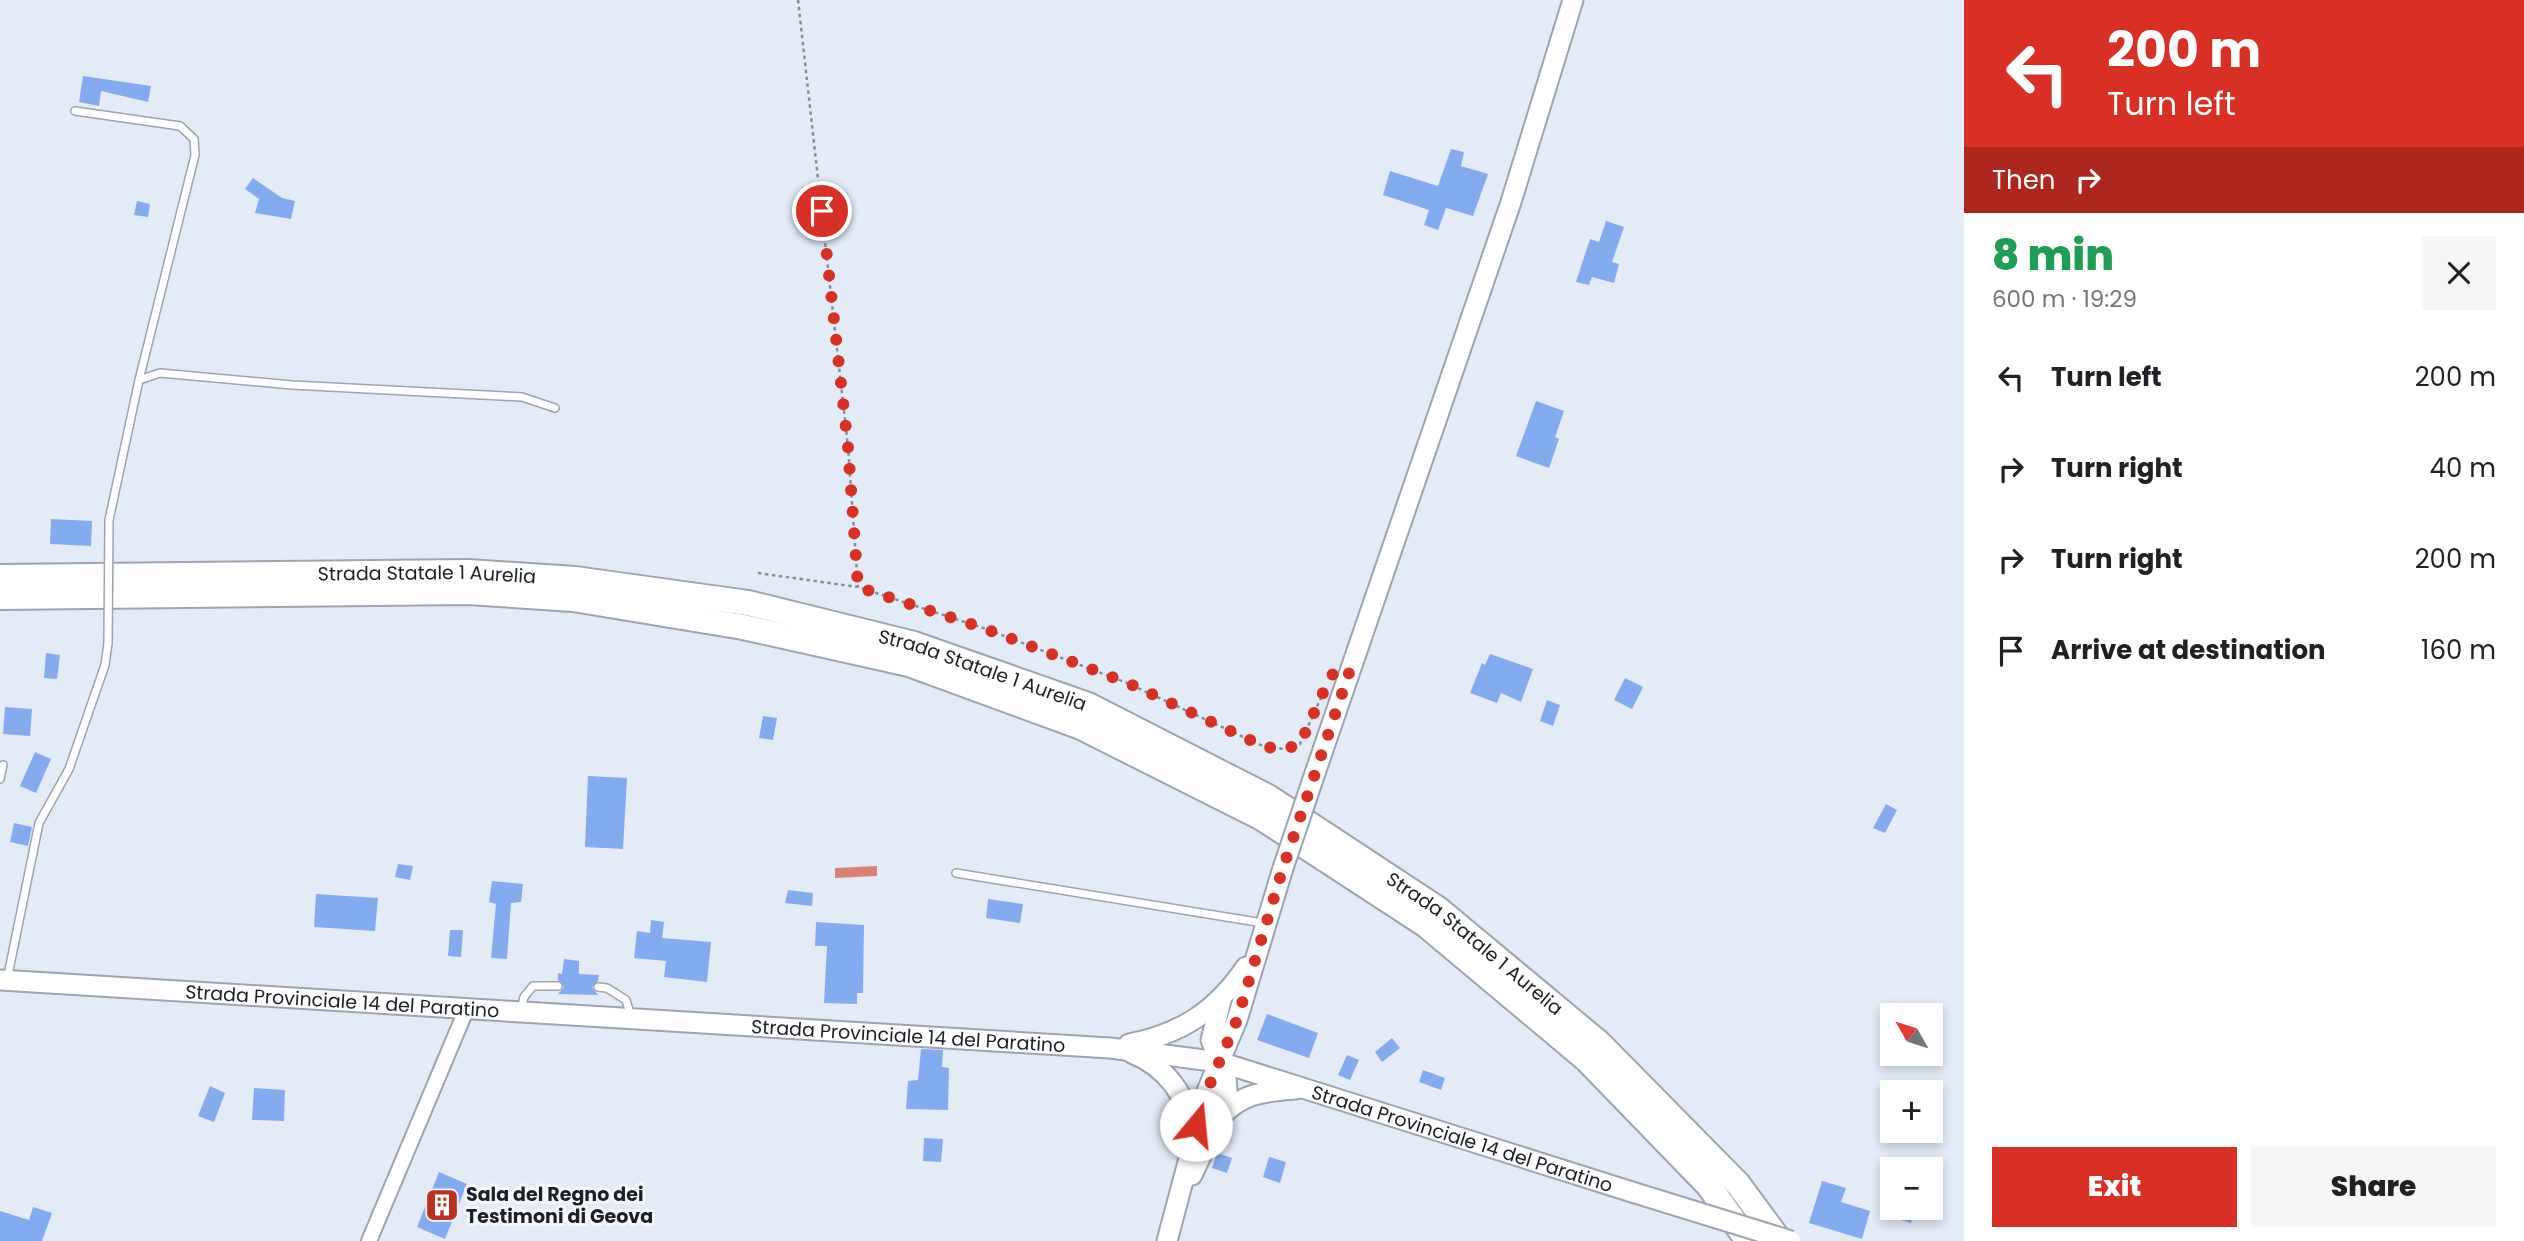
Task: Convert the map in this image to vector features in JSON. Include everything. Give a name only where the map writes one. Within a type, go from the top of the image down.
[{"type":"highway","name":"Strada Statale 1 Aurelia","points":[[0,576],[468,572],[575,579],[748,603],[850,628],[914,644],[1088,705],[1268,797],[1438,909],[1599,1042],[1738,1184],[1780,1241]]},
{"type":"highway","name":"Strada Statale 1 Aurelia","points":[[0,597],[468,592],[573,599],[743,627],[909,664],[1069,722],[1262,818],[1426,925],[1586,1059],[1709,1186],[1748,1241]]},
{"type":"main road","points":[[1167,1241],[1207,1091],[1237,1020],[1254,955],[1283,868],[1511,202],[1573,0]]},
{"type":"main road","points":[[1110,1048],[1169,1034],[1192,1023],[1221,1001],[1254,955]]},
{"type":"main road","name":"Strada Provinciale 14 del Paratino","points":[[3,980],[1110,1048],[1185,1055],[1311,1088],[1791,1241]]},
{"type":"main road","points":[[1176,1212],[1217,1122],[1228,1082],[1211,1040],[1221,1001]]},
{"type":"main road","points":[[1110,1048],[1144,1059],[1172,1083],[1185,1105],[1191,1143]]},
{"type":"main road","points":[[1217,1122],[1228,1109],[1247,1096],[1272,1090],[1311,1088]]},
{"type":"street","points":[[369,1241],[467,1008]]},
{"type":"lane","points":[[3,980],[39,823],[69,769],[105,665],[108,643],[109,520],[139,380],[195,155],[194,139],[180,126],[75,111]]},
{"type":"lane","points":[[139,380],[160,373],[292,385],[522,397],[555,408]]},
{"type":"lane","points":[[0,779],[3,765]]},
{"type":"lane","points":[[956,873],[1265,924]]},
{"type":"lane","points":[[521,1011],[524,997],[533,986],[558,986]]},
{"type":"lane","points":[[598,987],[619,994],[626,1000],[632,1018]]},
{"type":"path","points":[[798,0],[847,434],[858,587]]},
{"type":"path","points":[[758,573],[858,587],[983,628],[1128,683],[1265,747],[1285,749],[1300,744],[1325,687]]},
{"type":"shaded area","points":[[877,866],[877,876],[835,878],[835,868]]},
{"type":"building","points":[[83,76],[151,86],[148,102],[101,91],[99,106],[79,102]]},
{"type":"building","points":[[1451,149],[1464,152],[1461,166],[1488,174],[1473,216],[1446,208],[1438,230],[1424,225],[1429,210],[1383,195],[1390,171],[1438,186]]},
{"type":"building","points":[[253,178],[282,198],[295,201],[291,219],[255,213],[259,199],[245,189]]},
{"type":"building","points":[[137,201],[150,204],[148,217],[134,215]]},
{"type":"building","points":[[1606,221],[1624,227],[1612,262],[1619,264],[1614,283],[1592,277],[1589,285],[1576,282],[1590,239],[1599,242]]},
{"type":"building","points":[[1536,401],[1564,411],[1555,437],[1559,439],[1549,468],[1516,456]]},
{"type":"building","points":[[51,519],[92,521],[91,546],[50,544]]},
{"type":"building","points":[[46,653],[60,655],[57,679],[44,678]]},
{"type":"building","points":[[1490,654],[1533,669],[1521,702],[1501,693],[1497,703],[1470,693],[1482,663],[1485,665]]},
{"type":"building","points":[[1625,678],[1643,687],[1632,709],[1614,700]]},
{"type":"building","points":[[1547,700],[1560,705],[1553,726],[1540,721]]},
{"type":"building","points":[[5,707],[32,709],[30,736],[3,734]]},
{"type":"building","points":[[763,716],[777,718],[773,740],[759,738]]},
{"type":"building","points":[[35,752],[51,759],[36,793],[20,786]]},
{"type":"building","points":[[588,776],[627,778],[623,849],[585,847]]},
{"type":"building","points":[[1886,804],[1897,810],[1885,833],[1873,828]]},
{"type":"building","points":[[14,823],[32,827],[28,846],[10,842]]},
{"type":"building","points":[[398,864],[413,866],[410,880],[395,877]]},
{"type":"building","points":[[492,881],[523,884],[521,902],[511,903],[507,959],[491,958],[496,904],[489,902]]},
{"type":"building","points":[[788,890],[813,893],[812,906],[785,903]]},
{"type":"building","points":[[316,894],[378,898],[375,931],[314,927]]},
{"type":"building","points":[[988,899],[1023,904],[1020,923],[986,918]]},
{"type":"building","points":[[651,920],[664,922],[662,938],[711,942],[707,982],[664,977],[666,961],[634,958],[637,931],[650,933]]},
{"type":"building","points":[[816,922],[864,925],[863,993],[857,993],[857,1004],[824,1003],[827,946],[815,946]]},
{"type":"building","points":[[450,930],[463,930],[461,957],[448,956]]},
{"type":"building","points":[[564,959],[579,961],[579,974],[599,975],[598,981],[592,987],[598,995],[558,994],[564,987],[558,980],[558,973],[562,974]]},
{"type":"building","points":[[1267,1014],[1318,1033],[1309,1058],[1257,1040]]},
{"type":"building","points":[[1392,1038],[1400,1048],[1382,1062],[1375,1052]]},
{"type":"building","points":[[921,1049],[943,1050],[942,1067],[949,1068],[948,1110],[906,1109],[908,1081],[918,1080]]},
{"type":"building","points":[[1347,1055],[1359,1060],[1350,1080],[1338,1075]]},
{"type":"building","points":[[1423,1070],[1445,1078],[1441,1090],[1419,1082]]},
{"type":"building","points":[[210,1086],[225,1093],[214,1122],[198,1116]]},
{"type":"building","points":[[254,1088],[285,1090],[284,1121],[252,1120]]},
{"type":"building","points":[[924,1138],[943,1139],[941,1162],[923,1161]]},
{"type":"building","points":[[1217,1153],[1232,1158],[1227,1173],[1212,1168]]},
{"type":"building","points":[[1269,1157],[1286,1162],[1280,1183],[1263,1177]]},
{"type":"building","name":"Sala del Regno dei Testimoni di Geova","points":[[439,1172],[467,1184],[445,1239],[417,1227]]},
{"type":"building","points":[[1822,1181],[1846,1188],[1841,1202],[1870,1211],[1862,1239],[1809,1223]]},
{"type":"building","points":[[33,1207],[52,1213],[42,1241],[0,1241],[0,1211],[29,1220]]},
{"type":"place","name":"Sala del Regno dei Testimoni di Geova","points":[[442,1205]]},
{"type":"route","points":[[822,211],[848,447],[858,587],[983,628],[1128,683],[1265,747],[1285,749],[1300,744],[1331,675],[1350,670],[1254,955],[1237,1020],[1207,1091],[1196,1125]]}]
